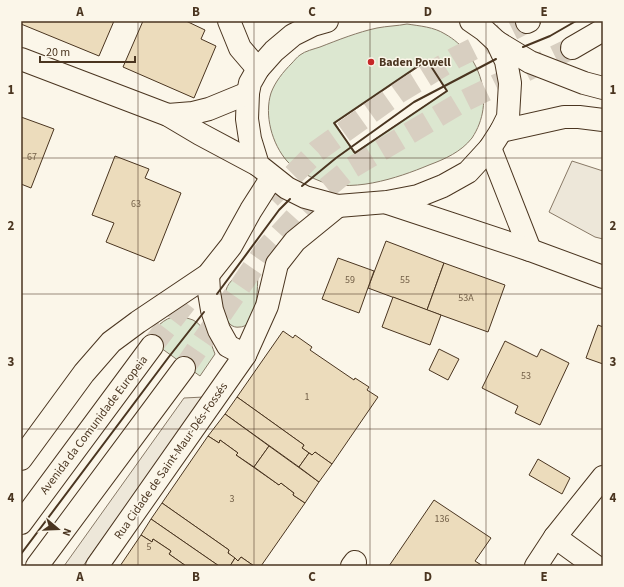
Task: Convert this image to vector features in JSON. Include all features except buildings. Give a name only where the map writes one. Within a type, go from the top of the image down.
[{"type":"main road","points":[[229,21],[240,48],[258,69]]},
{"type":"main road","points":[[471,21],[497,42],[530,62],[584,83],[603,88]]},
{"type":"main road","points":[[21,459],[84,373],[111,342],[208,275],[231,246],[250,210],[265,171],[250,139],[247,119],[250,82],[258,69],[274,50],[293,35],[314,22]]},
{"type":"main road","points":[[603,30],[572,48],[603,39]]},
{"type":"main road","points":[[21,58],[168,115],[265,171],[286,188],[305,197],[338,206],[387,202],[418,196],[443,186],[468,172],[495,140],[508,117],[510,83],[506,61],[497,42]]},
{"type":"main road","points":[[168,115],[192,113],[209,109],[248,92]]},
{"type":"main road","points":[[495,140],[564,117],[603,120]]},
{"type":"main road","points":[[495,140],[530,250]]},
{"type":"main road","points":[[387,202],[530,250],[603,277]]},
{"type":"main road","name":"Rua Cidade de Saint-Maur-Dés-Fossés","points":[[97,566],[245,355],[267,306],[278,264],[295,241],[338,206]]},
{"type":"main road","points":[[208,275],[212,310],[219,330],[228,346],[245,355]]},
{"type":"main road","name":"Avenida da Comunidade Europeia","points":[[21,523],[152,346]]},
{"type":"main road","points":[[37,566],[184,368]]},
{"type":"main road","points":[[536,566],[555,537],[603,477]]},
{"type":"main road","points":[[555,537],[592,565]]},
{"type":"green space","points":[[407,24],[427,27],[445,34],[468,54],[476,66],[481,80],[483,109],[479,124],[468,143],[458,151],[441,160],[417,170],[373,183],[357,185],[328,184],[300,171],[287,161],[277,146],[271,129],[268,111],[271,93],[282,74],[298,57],[307,51],[348,36],[381,27]],"holes":[[[427,61],[447,91],[354,153],[335,123]]]},
{"type":"green space","points":[[243,269],[258,275],[256,305],[253,316],[248,323],[241,327],[234,327],[227,320],[224,301],[229,284]]},
{"type":"green space","points":[[177,316],[191,319],[201,326],[207,335],[215,354],[200,376],[147,338],[164,321]]},
{"type":"shaded area","points":[[572,161],[603,171],[603,239],[595,237],[549,212]]},
{"type":"shaded area","points":[[204,397],[83,566],[64,566],[184,398]]},
{"type":"tunnel","points":[[270,198],[317,151],[398,93],[455,58],[527,22]]},
{"type":"tunnel","points":[[184,368],[266,249],[308,203],[351,168],[460,103],[572,48]]},
{"type":"tunnel","points":[[152,346],[203,280]]},
{"type":"wall","points":[[523,47],[550,36],[576,21]]},
{"type":"wall","points":[[302,186],[336,158],[414,102],[496,59]]},
{"type":"wall","points":[[427,60],[447,91],[355,153],[334,123],[427,60]]},
{"type":"wall","points":[[217,294],[279,210],[290,199]]},
{"type":"wall","points":[[21,554],[204,312]]},
{"type":"place","name":"Baden Powell","points":[[371,62]]}]
